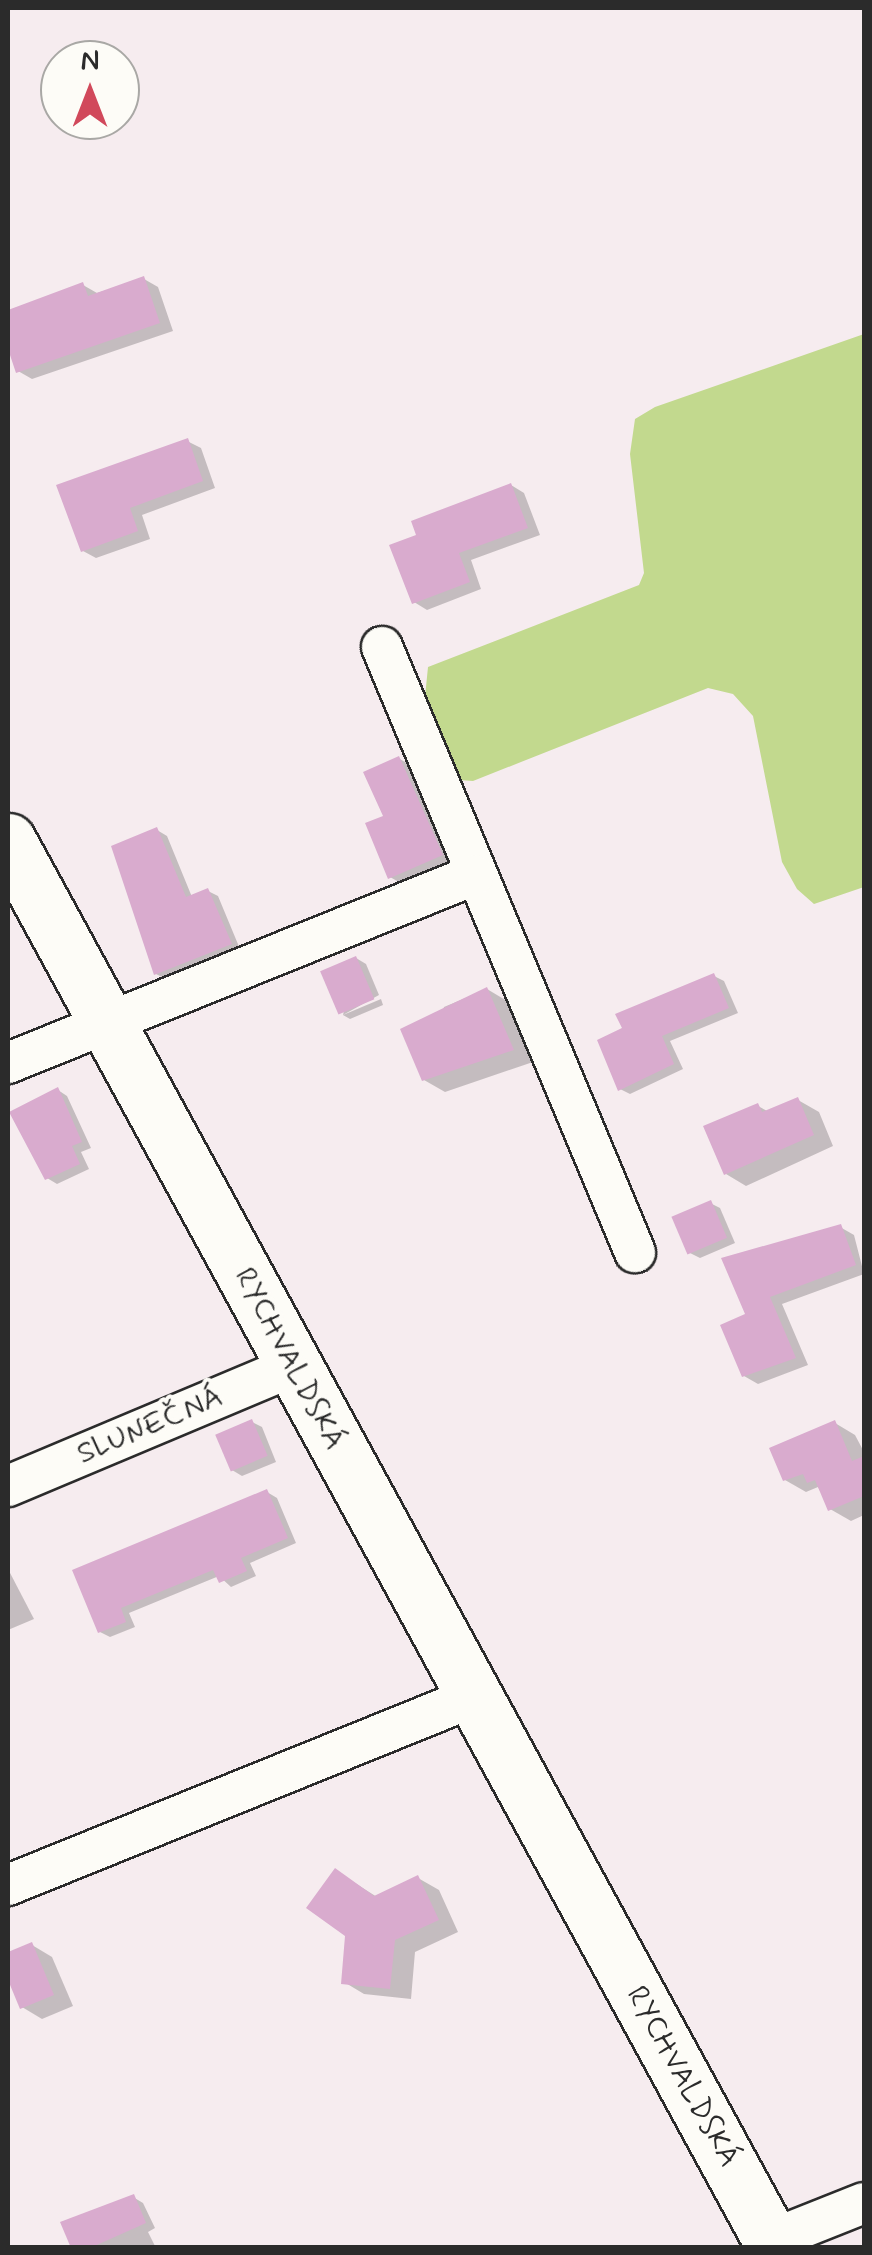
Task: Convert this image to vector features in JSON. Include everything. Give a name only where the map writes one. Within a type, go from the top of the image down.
[{"type":"street","points":[[382,647],[474,876],[635,1252]]},
{"type":"street","name":"RYCHVALDSKÁ","points":[[8,841],[774,2244]]},
{"type":"street","points":[[8,1064],[474,876]]},
{"type":"street","name":"SLUNEČNÁ","points":[[8,1486],[293,1366]]},
{"type":"street","points":[[8,1886],[472,1696]]},
{"type":"street","points":[[774,2244],[864,2203]]},
{"type":"green space","points":[[864,334],[864,887],[814,904],[797,889],[782,862],[753,716],[733,694],[708,688],[473,781],[459,780],[425,697],[428,667],[639,585],[644,573],[630,454],[635,419],[655,407]]},
{"type":"building","points":[[144,276],[160,323],[16,373],[8,349],[8,310],[83,282],[88,296]]},
{"type":"building","points":[[188,438],[203,481],[130,508],[138,531],[81,552],[56,485]]},
{"type":"building","points":[[511,483],[528,528],[459,553],[470,582],[412,604],[389,545],[416,535],[411,521]]},
{"type":"building","points":[[399,756],[443,855],[388,879],[365,823],[383,816],[363,772]]},
{"type":"building","points":[[157,827],[186,897],[208,888],[232,944],[154,975],[111,846]]},
{"type":"building","points":[[356,956],[374,999],[338,1015],[320,971]]},
{"type":"building","points":[[714,973],[729,1008],[662,1036],[674,1064],[618,1091],[597,1040],[622,1028],[615,1014]]},
{"type":"building","points":[[487,987],[514,1050],[422,1081],[400,1029]]},
{"type":"building","points":[[58,1087],[82,1142],[72,1146],[80,1164],[45,1180],[9,1112]]},
{"type":"building","points":[[798,1097],[814,1135],[724,1175],[703,1126],[758,1103],[762,1112]]},
{"type":"building","points":[[711,1200],[727,1238],[687,1255],[671,1217]]},
{"type":"building","points":[[841,1224],[856,1265],[770,1297],[796,1358],[742,1377],[720,1325],[745,1314],[721,1258]]},
{"type":"building","points":[[252,1419],[268,1456],[231,1471],[215,1435]]},
{"type":"building","points":[[835,1420],[852,1461],[864,1456],[864,1496],[828,1511],[815,1480],[807,1483],[803,1474],[783,1481],[769,1448]]},
{"type":"building","points":[[267,1489],[288,1538],[241,1558],[247,1571],[219,1583],[213,1570],[121,1608],[126,1622],[98,1633],[72,1570]]},
{"type":"building","points":[[335,1868],[374,1896],[418,1875],[439,1920],[395,1940],[390,1989],[341,1984],[345,1936],[306,1908]]},
{"type":"building","points":[[32,1942],[54,1995],[20,2009],[8,1980],[8,1952]]},
{"type":"building","points":[[134,2194],[146,2223],[90,2248],[71,2248],[60,2222]]}]
